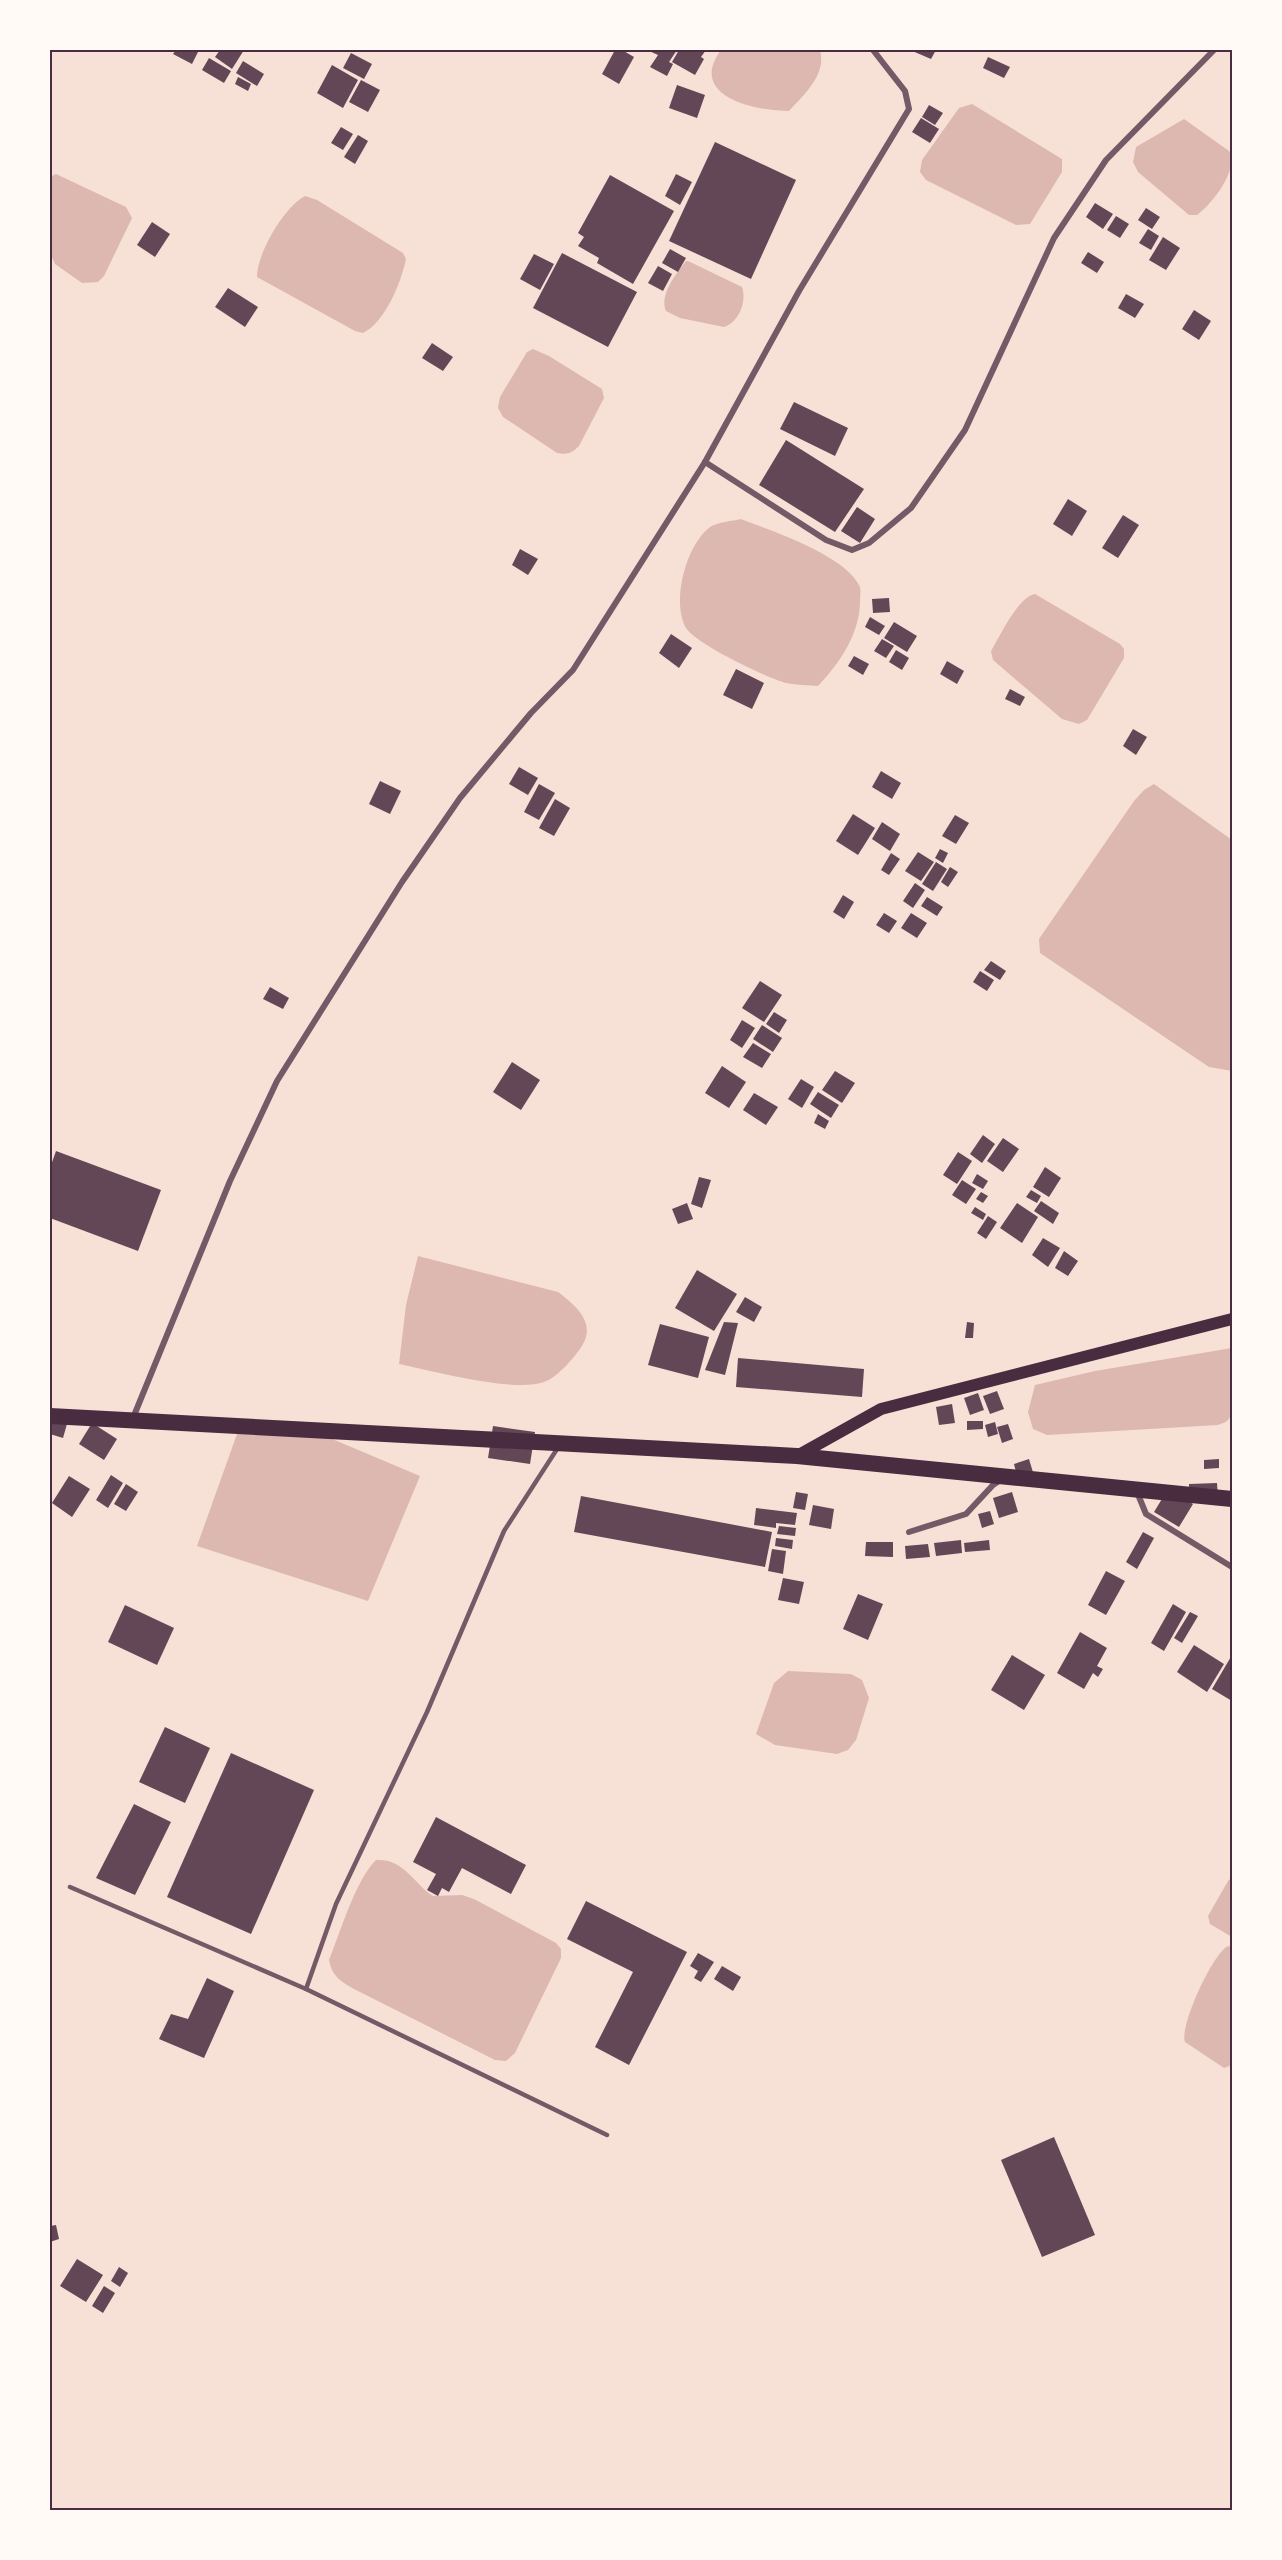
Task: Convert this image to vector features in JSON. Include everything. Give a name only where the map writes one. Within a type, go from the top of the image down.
[{"type":"highway","points":[[50,1416],[133,1418],[797,1456],[1233,1499]]},
{"type":"main road","points":[[797,1456],[880,1409],[1233,1319]]},
{"type":"street","points":[[133,1418],[230,1181],[277,1081],[402,882],[460,798],[531,713],[573,670],[705,462],[799,291],[909,110],[905,91],[873,50]]},
{"type":"street","points":[[705,462],[826,540],[852,550],[869,543],[911,508],[965,430],[1054,238],[1106,160],[1214,50]]},
{"type":"street","points":[[909,1532],[966,1514],[993,1485],[1007,1476]]},
{"type":"street","points":[[1136,1489],[1146,1514],[1233,1567]]},
{"type":"lane","points":[[306,1989],[336,1904],[427,1712],[504,1531],[560,1444]]},
{"type":"lane","points":[[70,1887],[306,1989],[607,2135]]},
{"type":"shaded area","points":[[721,50],[820,50],[820,67],[813,84],[789,111],[759,108],[729,98],[718,90],[712,79],[713,66]]},
{"type":"shaded area","points":[[972,104],[1062,159],[1062,172],[1030,224],[1016,225],[926,180],[920,172],[922,160],[959,108]]},
{"type":"shaded area","points":[[1184,119],[1229,151],[1231,159],[1231,167],[1222,186],[1197,215],[1189,215],[1138,172],[1133,162],[1136,147]]},
{"type":"shaded area","points":[[56,174],[126,207],[132,218],[104,276],[98,282],[82,283],[55,264],[50,253],[50,177]]},
{"type":"shaded area","points":[[305,196],[317,200],[403,253],[406,259],[391,301],[371,328],[363,333],[355,331],[257,277],[258,267],[273,232],[289,210]]},
{"type":"shaded area","points":[[686,261],[742,287],[742,305],[734,321],[724,327],[680,318],[666,311],[664,305],[667,292],[673,278]]},
{"type":"shaded area","points":[[533,349],[549,356],[602,389],[604,398],[579,446],[569,453],[557,453],[503,417],[498,408],[500,397],[527,352]]},
{"type":"shaded area","points":[[741,519],[789,537],[824,555],[852,575],[860,587],[859,613],[853,636],[834,668],[818,686],[786,683],[764,675],[703,643],[686,628],[680,604],[681,589],[683,575],[694,547],[701,535],[710,527]]},
{"type":"shaded area","points":[[1035,594],[1120,644],[1124,649],[1124,658],[1087,720],[1079,724],[1062,719],[993,660],[991,651],[1010,618],[1022,602]]},
{"type":"shaded area","points":[[1154,784],[1232,840],[1232,1071],[1209,1067],[1040,953],[1039,939],[1134,801],[1144,790]]},
{"type":"shaded area","points":[[418,1256],[558,1292],[576,1308],[585,1321],[587,1328],[583,1344],[555,1376],[531,1385],[473,1380],[399,1364],[406,1305]]},
{"type":"shaded area","points":[[1232,1348],[1233,1402],[1230,1417],[1223,1423],[1047,1435],[1033,1429],[1028,1412],[1035,1385],[1095,1371]]},
{"type":"shaded area","points":[[299,1425],[420,1476],[368,1601],[197,1546],[237,1434]]},
{"type":"shaded area","points":[[788,1671],[851,1674],[862,1680],[869,1698],[856,1740],[848,1750],[837,1754],[775,1745],[756,1734],[774,1683]]},
{"type":"shaded area","points":[[376,1860],[386,1860],[401,1867],[433,1896],[462,1895],[474,1899],[556,1943],[561,1949],[561,1958],[515,2053],[506,2061],[495,2060],[354,1989],[335,1974],[329,1960],[355,1893]]},
{"type":"shaded area","points":[[1232,1877],[1232,1937],[1210,1924],[1208,1916]]},
{"type":"shaded area","points":[[1228,1946],[1232,1947],[1232,2065],[1224,2068],[1185,2042],[1185,2034],[1192,2006],[1206,1975]]},
{"type":"building","points":[[176,50],[199,50],[192,64],[173,54]]},
{"type":"building","points":[[220,50],[244,50],[232,69],[215,57]]},
{"type":"building","points":[[615,50],[622,50],[634,57],[619,84],[602,74]]},
{"type":"building","points":[[647,50],[677,50],[669,62],[673,64],[667,76],[650,67],[658,55]]},
{"type":"building","points":[[679,50],[706,50],[695,75],[672,62]]},
{"type":"building","points":[[910,50],[936,50],[931,59]]},
{"type":"building","points":[[351,53],[372,64],[364,79],[343,68]]},
{"type":"building","points":[[988,57],[1010,67],[1004,78],[983,68]]},
{"type":"building","points":[[209,58],[231,71],[224,83],[202,70]]},
{"type":"building","points":[[243,61],[264,74],[257,86],[236,73]]},
{"type":"building","points":[[332,65],[358,80],[343,108],[317,93]]},
{"type":"building","points":[[238,77],[251,84],[248,91],[235,84]]},
{"type":"building","points":[[361,80],[380,90],[368,112],[349,102]]},
{"type":"building","points":[[677,85],[705,95],[697,118],[669,108]]},
{"type":"building","points":[[929,105],[943,113],[935,125],[922,117]]},
{"type":"building","points":[[921,118],[939,129],[930,143],[912,132]]},
{"type":"building","points":[[341,127],[353,134],[343,150],[331,143]]},
{"type":"building","points":[[358,135],[368,141],[355,164],[344,157]]},
{"type":"building","points":[[715,142],[796,180],[751,279],[669,241]]},
{"type":"building","points":[[676,174],[692,182],[680,205],[665,196]]},
{"type":"building","points":[[610,175],[674,211],[633,284],[597,263],[599,258],[578,246],[584,237],[578,233]]},
{"type":"building","points":[[1095,203],[1113,214],[1103,229],[1086,217]]},
{"type":"building","points":[[1146,208],[1160,217],[1152,229],[1138,220]]},
{"type":"building","points":[[1116,216],[1129,224],[1120,238],[1107,230]]},
{"type":"building","points":[[152,222],[170,234],[155,257],[137,245]]},
{"type":"building","points":[[1148,229],[1159,236],[1151,250],[1139,243]]},
{"type":"building","points":[[1163,237],[1180,248],[1166,270],[1149,260]]},
{"type":"building","points":[[670,249],[686,258],[678,272],[662,263]]},
{"type":"building","points":[[1088,252],[1104,262],[1097,273],[1081,263]]},
{"type":"building","points":[[562,253],[637,292],[608,347],[533,308]]},
{"type":"building","points":[[534,254],[554,264],[540,290],[520,279]]},
{"type":"building","points":[[658,266],[672,274],[663,291],[648,283]]},
{"type":"building","points":[[228,288],[258,307],[245,327],[215,307]]},
{"type":"building","points":[[1126,294],[1144,304],[1135,318],[1118,308]]},
{"type":"building","points":[[1194,310],[1211,321],[1199,340],[1182,329]]},
{"type":"building","points":[[432,343],[453,357],[443,371],[422,358]]},
{"type":"building","points":[[794,402],[848,428],[835,456],[780,429]]},
{"type":"building","points":[[786,440],[864,489],[835,532],[759,485]]},
{"type":"building","points":[[1068,499],[1087,511],[1072,536],[1053,524]]},
{"type":"building","points":[[857,507],[875,519],[860,543],[841,531]]},
{"type":"building","points":[[1123,515],[1139,525],[1118,558],[1102,548]]},
{"type":"building","points":[[520,549],[538,559],[528,575],[512,565]]},
{"type":"building","points":[[889,598],[890,612],[873,613],[872,599]]},
{"type":"building","points":[[870,617],[885,626],[879,635],[865,627]]},
{"type":"building","points":[[894,622],[917,636],[907,652],[884,638]]},
{"type":"building","points":[[671,634],[692,648],[679,668],[659,653]]},
{"type":"building","points":[[882,639],[894,646],[886,658],[874,651]]},
{"type":"building","points":[[896,650],[909,658],[902,670],[889,662]]},
{"type":"building","points":[[854,656],[869,664],[863,675],[848,666]]},
{"type":"building","points":[[947,661],[964,671],[957,684],[940,674]]},
{"type":"building","points":[[736,669],[764,683],[752,709],[723,695]]},
{"type":"building","points":[[1010,689],[1025,697],[1020,706],[1005,699]]},
{"type":"building","points":[[1133,729],[1147,737],[1136,755],[1123,746]]},
{"type":"building","points":[[519,767],[538,778],[528,795],[509,784]]},
{"type":"building","points":[[881,771],[901,783],[892,799],[872,787]]},
{"type":"building","points":[[380,781],[401,791],[390,814],[369,804]]},
{"type":"building","points":[[539,784],[555,793],[539,820],[524,812]]},
{"type":"building","points":[[555,799],[570,808],[554,836],[539,828]]},
{"type":"building","points":[[853,814],[875,828],[858,855],[836,841]]},
{"type":"building","points":[[955,815],[969,823],[956,844],[942,836]]},
{"type":"building","points":[[882,822],[900,834],[890,851],[872,839]]},
{"type":"building","points":[[940,849],[948,853],[943,863],[935,858]]},
{"type":"building","points":[[918,852],[934,862],[921,881],[905,871]]},
{"type":"building","points":[[891,853],[900,859],[889,875],[881,870]]},
{"type":"building","points":[[936,862],[947,869],[933,891],[922,884]]},
{"type":"building","points":[[950,867],[958,872],[948,887],[941,882]]},
{"type":"building","points":[[915,883],[925,890],[913,908],[903,901]]},
{"type":"building","points":[[843,895],[854,902],[844,919],[833,912]]},
{"type":"building","points":[[927,897],[943,907],[937,916],[921,906]]},
{"type":"building","points":[[884,913],[897,921],[889,933],[876,925]]},
{"type":"building","points":[[911,913],[927,923],[917,938],[901,928]]},
{"type":"building","points":[[991,961],[1006,971],[1000,980],[984,970]]},
{"type":"building","points":[[980,971],[994,980],[987,991],[973,982]]},
{"type":"building","points":[[760,981],[782,995],[764,1022],[742,1008]]},
{"type":"building","points":[[270,987],[289,998],[283,1009],[263,999]]},
{"type":"building","points":[[774,1012],[787,1020],[779,1033],[766,1024]]},
{"type":"building","points":[[742,1020],[755,1028],[742,1048],[730,1040]]},
{"type":"building","points":[[762,1025],[782,1038],[773,1052],[753,1039]]},
{"type":"building","points":[[753,1043],[771,1054],[762,1068],[743,1057]]},
{"type":"building","points":[[512,1062],[540,1080],[521,1110],[493,1092]]},
{"type":"building","points":[[722,1066],[746,1082],[729,1108],[705,1093]]},
{"type":"building","points":[[835,1071],[855,1083],[842,1103],[822,1090]]},
{"type":"building","points":[[801,1079],[814,1087],[802,1108],[788,1099]]},
{"type":"building","points":[[818,1092],[839,1105],[831,1118],[810,1104]]},
{"type":"building","points":[[754,1093],[778,1107],[766,1125],[743,1110]]},
{"type":"building","points":[[818,1114],[829,1121],[825,1129],[814,1123]]},
{"type":"building","points":[[983,1135],[995,1144],[982,1163],[970,1154]]},
{"type":"building","points":[[1003,1138],[1019,1149],[1003,1172],[987,1161]]},
{"type":"building","points":[[56,1151],[161,1190],[138,1251],[50,1218],[50,1168]]},
{"type":"building","points":[[958,1152],[972,1161],[957,1184],[943,1175]]},
{"type":"building","points":[[1045,1167],[1061,1178],[1049,1197],[1033,1187]]},
{"type":"building","points":[[977,1174],[988,1181],[983,1189],[972,1183]]},
{"type":"building","points":[[699,1177],[711,1180],[702,1208],[691,1204]]},
{"type":"building","points":[[962,1180],[976,1189],[966,1204],[952,1195]]},
{"type":"building","points":[[1031,1190],[1041,1196],[1037,1203],[1026,1197]]},
{"type":"building","points":[[981,1192],[988,1196],[983,1203],[976,1199]]},
{"type":"building","points":[[1041,1201],[1059,1213],[1053,1224],[1034,1211]]},
{"type":"building","points":[[687,1203],[693,1219],[678,1224],[672,1209]]},
{"type":"building","points":[[1017,1203],[1038,1217],[1022,1243],[1000,1228]]},
{"type":"building","points":[[975,1207],[986,1214],[983,1220],[971,1213]]},
{"type":"building","points":[[988,1216],[997,1222],[986,1239],[977,1233]]},
{"type":"building","points":[[1043,1238],[1060,1248],[1048,1267],[1032,1255]]},
{"type":"building","points":[[1064,1251],[1078,1261],[1068,1276],[1055,1268]]},
{"type":"building","points":[[697,1270],[737,1294],[714,1331],[675,1308]]},
{"type":"building","points":[[745,1297],[762,1307],[754,1322],[736,1312]]},
{"type":"building","points":[[724,1322],[738,1323],[725,1375],[705,1370]]},
{"type":"building","points":[[967,1322],[974,1323],[973,1338],[965,1338]]},
{"type":"building","points":[[660,1324],[709,1337],[698,1378],[648,1365]]},
{"type":"building","points":[[738,1358],[864,1369],[862,1397],[736,1387]]},
{"type":"building","points":[[997,1391],[1004,1409],[990,1414],[983,1396]]},
{"type":"building","points":[[978,1393],[984,1410],[970,1415],[964,1398]]},
{"type":"building","points":[[952,1404],[955,1423],[939,1425],[936,1407]]},
{"type":"building","points":[[50,1418],[67,1424],[63,1438],[50,1434]]},
{"type":"building","points":[[967,1421],[983,1421],[983,1429],[967,1430]]},
{"type":"building","points":[[995,1422],[998,1434],[988,1437],[985,1425]]},
{"type":"building","points":[[92,1423],[117,1439],[104,1460],[79,1444]]},
{"type":"building","points":[[1008,1424],[1013,1439],[1002,1443],[997,1427]]},
{"type":"building","points":[[493,1426],[535,1432],[530,1464],[488,1458]]},
{"type":"building","points":[[1029,1459],[1035,1479],[1019,1484],[1014,1464]]},
{"type":"building","points":[[1219,1459],[1219,1468],[1204,1469],[1204,1460]]},
{"type":"building","points":[[111,1475],[123,1483],[108,1508],[96,1500]]},
{"type":"building","points":[[69,1476],[90,1489],[72,1517],[52,1503]]},
{"type":"building","points":[[1217,1483],[1218,1500],[1189,1501],[1189,1484]]},
{"type":"building","points":[[126,1484],[138,1492],[126,1511],[114,1504]]},
{"type":"building","points":[[1168,1489],[1193,1504],[1179,1527],[1154,1512]]},
{"type":"building","points":[[796,1492],[808,1494],[805,1510],[793,1508]]},
{"type":"building","points":[[1012,1492],[1018,1512],[999,1518],[993,1498]]},
{"type":"building","points":[[581,1496],[772,1532],[765,1567],[574,1532]]},
{"type":"building","points":[[813,1505],[834,1509],[831,1529],[809,1525]]},
{"type":"building","points":[[756,1508],[797,1513],[795,1525],[776,1523],[776,1528],[754,1525]]},
{"type":"building","points":[[990,1511],[994,1524],[982,1528],[978,1514]]},
{"type":"building","points":[[779,1526],[796,1528],[795,1536],[777,1534]]},
{"type":"building","points":[[1143,1532],[1154,1538],[1137,1569],[1126,1562]]},
{"type":"building","points":[[776,1538],[793,1540],[792,1549],[775,1546]]},
{"type":"building","points":[[961,1540],[962,1553],[936,1556],[934,1543]]},
{"type":"building","points":[[989,1540],[990,1550],[965,1552],[964,1543]]},
{"type":"building","points":[[866,1542],[893,1542],[893,1557],[865,1556]]},
{"type":"building","points":[[928,1544],[930,1557],[906,1559],[905,1546]]},
{"type":"building","points":[[772,1549],[786,1551],[783,1574],[768,1571]]},
{"type":"building","points":[[1106,1571],[1125,1581],[1106,1615],[1088,1605]]},
{"type":"building","points":[[783,1578],[804,1582],[799,1604],[778,1600]]},
{"type":"building","points":[[858,1594],[883,1604],[868,1640],[843,1629]]},
{"type":"building","points":[[1173,1604],[1186,1612],[1164,1651],[1151,1643]]},
{"type":"building","points":[[125,1605],[174,1628],[157,1665],[108,1642]]},
{"type":"building","points":[[1190,1612],[1198,1616],[1182,1643],[1174,1638]]},
{"type":"building","points":[[1080,1632],[1107,1648],[1097,1666],[1103,1669],[1098,1677],[1093,1673],[1084,1689],[1057,1673]]},
{"type":"building","points":[[1194,1645],[1224,1664],[1207,1692],[1177,1672]]},
{"type":"building","points":[[1012,1655],[1045,1675],[1024,1710],[991,1690]]},
{"type":"building","points":[[1232,1655],[1232,1701],[1212,1689]]},
{"type":"building","points":[[165,1727],[210,1748],[185,1803],[139,1782]]},
{"type":"building","points":[[231,1753],[314,1790],[251,1934],[167,1897]]},
{"type":"building","points":[[134,1804],[171,1822],[135,1895],[96,1878]]},
{"type":"building","points":[[436,1817],[526,1865],[511,1894],[462,1868],[449,1892],[442,1888],[438,1896],[427,1890],[436,1874],[413,1862]]},
{"type":"building","points":[[586,1901],[687,1952],[629,2065],[595,2047],[633,1972],[567,1939]]},
{"type":"building","points":[[698,1953],[714,1962],[701,1982],[694,1978],[698,1971],[690,1966]]},
{"type":"building","points":[[722,1966],[741,1977],[733,1991],[714,1979]]},
{"type":"building","points":[[207,1978],[234,1991],[204,2058],[159,2039],[171,2014],[188,2019]]},
{"type":"building","points":[[1054,2137],[1095,2235],[1042,2257],[1001,2160]]},
{"type":"building","points":[[56,2225],[59,2239],[50,2242],[50,2226]]},
{"type":"building","points":[[77,2259],[103,2275],[86,2302],[60,2286]]},
{"type":"building","points":[[119,2267],[128,2273],[120,2287],[111,2281]]},
{"type":"building","points":[[104,2286],[115,2293],[103,2313],[92,2306]]}]
